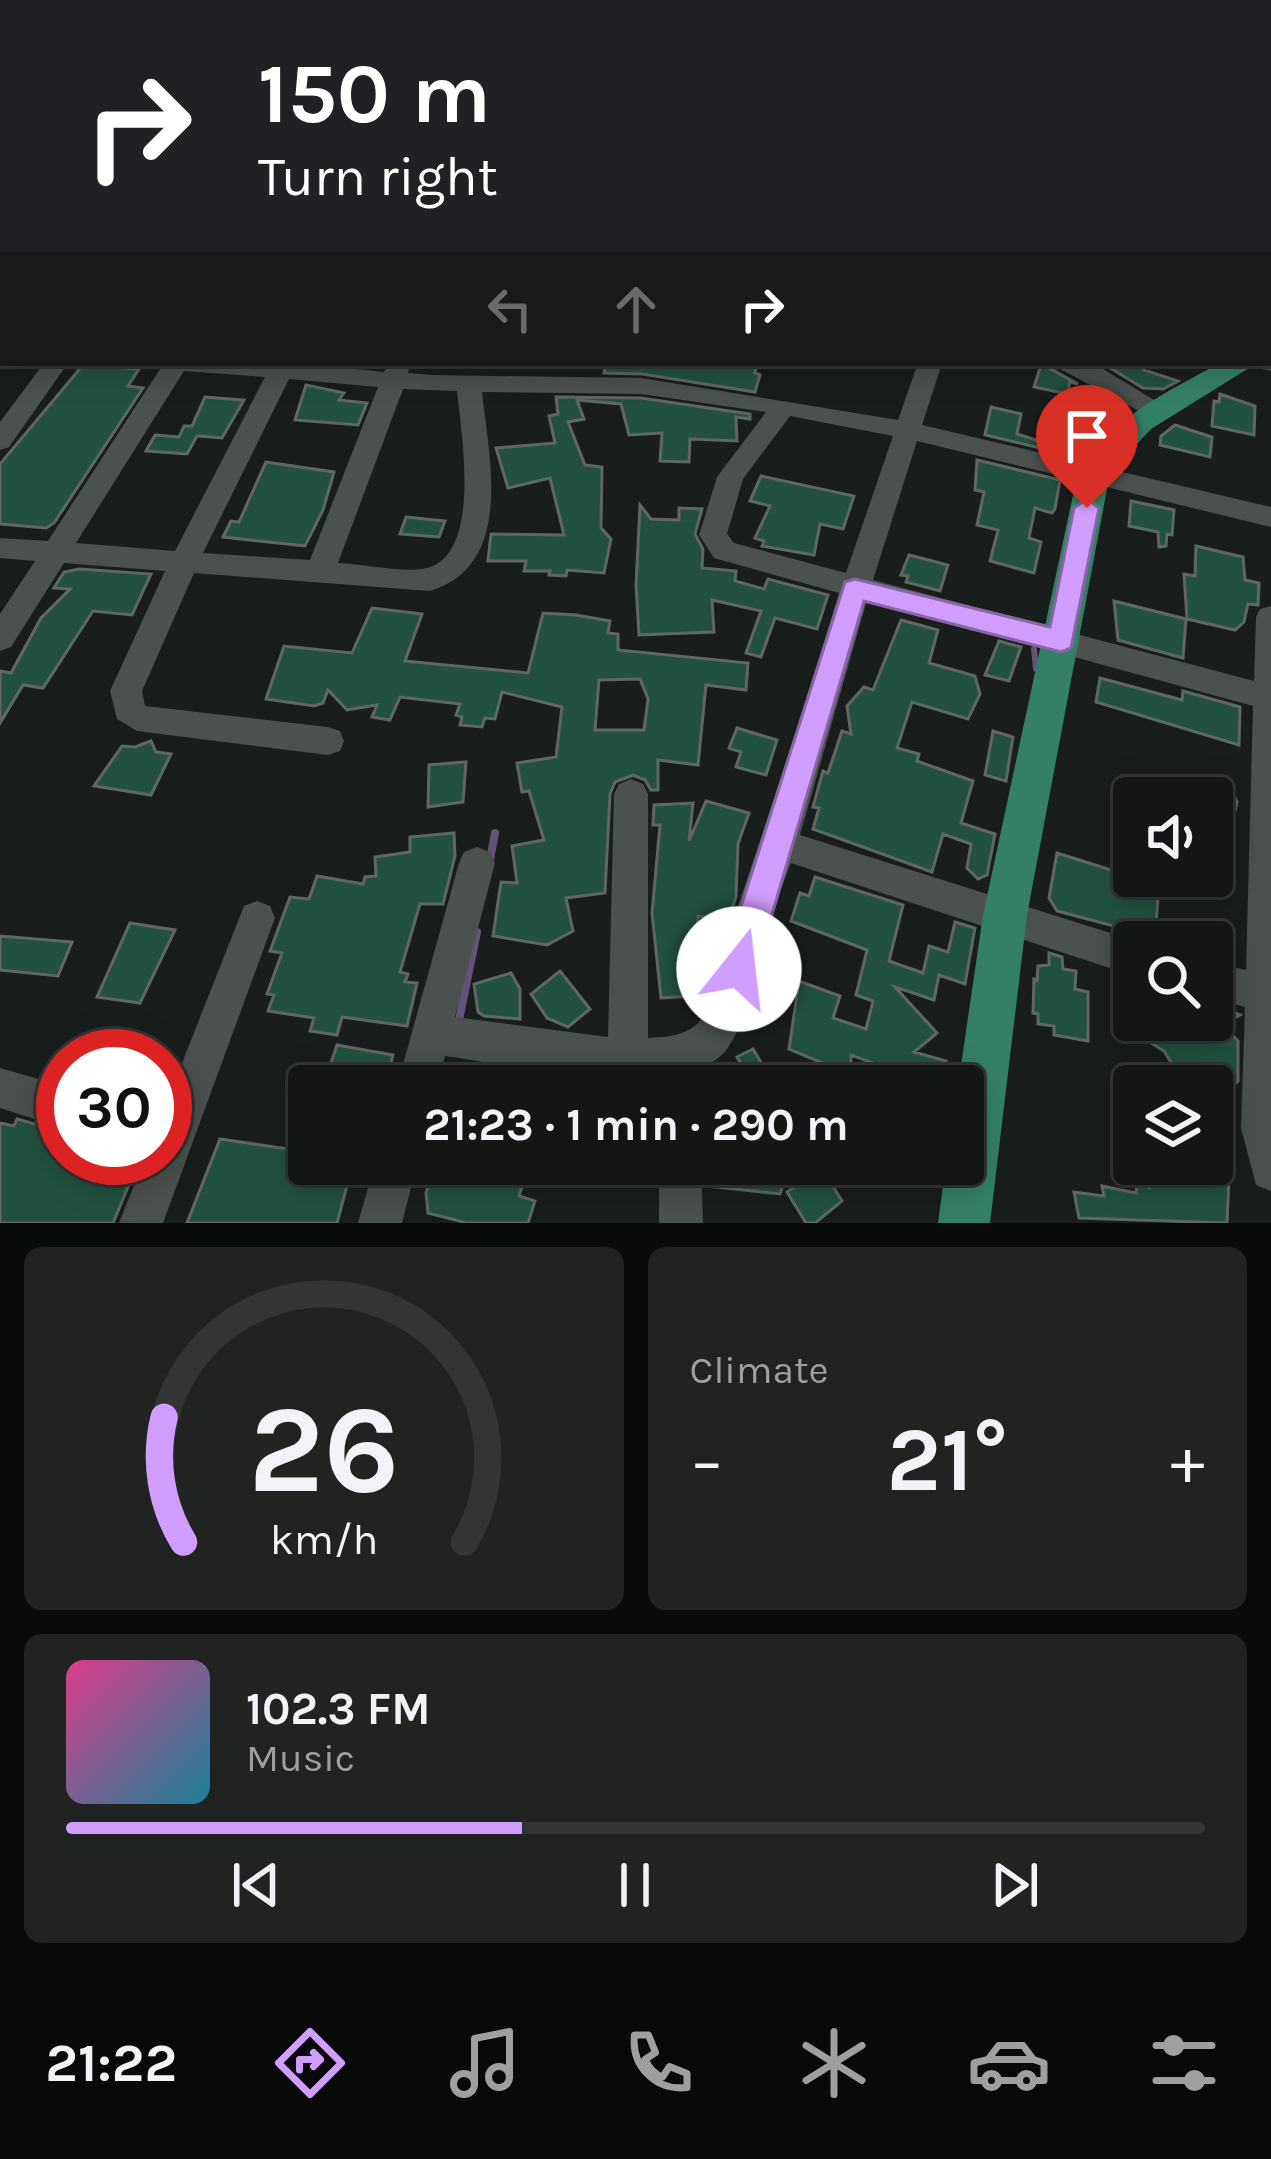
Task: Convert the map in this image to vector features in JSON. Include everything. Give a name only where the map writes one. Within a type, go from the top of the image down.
[{"type":"main road","points":[[964,1223],[1005,915],[1094,472],[1117,439],[1237,366]]},
{"type":"street","points":[[0,441],[54,366]]},
{"type":"street","points":[[0,638],[175,366]]},
{"type":"street","points":[[283,366],[183,564],[126,691],[128,710],[137,718],[328,741]]},
{"type":"street","points":[[303,366],[396,371],[469,384],[514,373],[784,407],[1094,472],[1271,517]]},
{"type":"street","points":[[685,1065],[712,1038],[729,1007],[748,930],[780,844],[855,589],[929,366]]},
{"type":"street","points":[[1080,366],[1159,411]]},
{"type":"street","points":[[320,573],[396,371]]},
{"type":"street","points":[[0,548],[430,580],[460,565],[473,538],[477,508],[469,384]]},
{"type":"street","points":[[784,407],[730,477],[713,536],[724,551],[1270,698]]},
{"type":"street","points":[[1271,617],[1262,1127],[1271,1170]]},
{"type":"street","points":[[628,1060],[631,794]]},
{"type":"street","points":[[780,844],[1113,951]]},
{"type":"street","points":[[423,1065],[477,863]]},
{"type":"street","points":[[192,1076],[257,919]]},
{"type":"street","points":[[1233,985],[1267,994]]},
{"type":"street","points":[[431,1034],[651,1065]]},
{"type":"street","points":[[0,1088],[36,1099]]},
{"type":"street","points":[[141,1223],[153,1185]]},
{"type":"street","points":[[380,1223],[390,1185]]},
{"type":"street","points":[[680,1185],[681,1223]]},
{"type":"building","points":[[82,366],[139,369],[128,386],[143,388],[54,523],[46,528],[0,524],[0,464]]},
{"type":"building","points":[[605,366],[756,366],[755,373],[760,375],[755,392],[642,374],[604,373]]},
{"type":"building","points":[[1041,366],[1078,384],[1070,382],[1067,394],[1034,387]]},
{"type":"building","points":[[1107,366],[1146,366],[1144,370],[1178,381],[1163,389],[1143,388]]},
{"type":"building","points":[[306,385],[344,393],[339,400],[367,403],[358,425],[295,420]]},
{"type":"building","points":[[1220,394],[1255,406],[1254,435],[1212,426],[1214,401],[1219,402]]},
{"type":"building","points":[[205,397],[244,400],[222,438],[197,436],[187,454],[146,451],[155,435],[179,437],[184,426],[192,426]]},
{"type":"building","points":[[556,397],[641,398],[750,414],[750,419],[736,417],[737,441],[690,439],[689,462],[660,461],[662,433],[629,435],[621,404],[577,400],[584,419],[568,422],[585,465],[602,467],[601,528],[611,539],[604,573],[567,570],[566,576],[549,575],[550,571],[524,571],[526,561],[488,561],[491,534],[564,535],[550,478],[508,488],[496,448],[555,443],[549,416],[558,414]]},
{"type":"building","points":[[991,407],[1021,414],[1017,434],[1062,448],[1057,452],[985,435]]},
{"type":"building","points":[[1175,425],[1212,437],[1210,457],[1160,445],[1161,436]]},
{"type":"building","points":[[977,460],[1060,480],[1052,513],[1035,508],[1029,538],[1041,542],[1034,573],[990,561],[998,530],[977,525],[984,492],[975,490]]},
{"type":"building","points":[[266,462],[334,472],[323,510],[305,546],[223,537],[231,521],[239,522]]},
{"type":"building","points":[[761,476],[854,496],[843,529],[820,524],[814,555],[762,546],[764,541],[755,538],[770,506],[750,501]]},
{"type":"building","points":[[1131,501],[1174,510],[1166,546],[1159,547],[1158,532],[1129,526]]},
{"type":"building","points":[[640,505],[651,519],[679,520],[679,508],[702,509],[695,534],[703,549],[702,568],[736,571],[735,581],[764,589],[768,579],[828,595],[817,629],[775,618],[761,657],[746,653],[761,611],[712,600],[714,632],[639,635]]},
{"type":"building","points":[[406,517],[445,521],[439,537],[400,534]]},
{"type":"building","points":[[1196,546],[1243,557],[1245,580],[1259,583],[1258,605],[1248,604],[1244,622],[1235,630],[1187,619],[1184,574],[1195,576]]},
{"type":"building","points":[[909,555],[948,565],[940,591],[906,582],[908,576],[901,575]]},
{"type":"building","points":[[64,572],[151,574],[132,615],[93,611],[43,688],[23,685],[0,723],[0,671],[11,673],[41,618],[70,589],[54,588]]},
{"type":"building","points":[[1114,601],[1186,619],[1183,658],[1118,640]]},
{"type":"building","points":[[372,608],[422,614],[405,661],[528,673],[543,613],[610,621],[608,633],[618,634],[618,650],[748,663],[746,690],[706,685],[698,765],[658,760],[658,790],[651,790],[645,780],[633,775],[615,782],[610,794],[605,893],[566,898],[573,931],[547,945],[493,936],[501,882],[517,883],[512,846],[544,840],[529,791],[522,792],[517,763],[556,757],[562,707],[502,692],[495,719],[485,718],[482,727],[460,725],[462,717],[456,715],[460,704],[400,697],[390,720],[372,717],[377,705],[347,710],[328,690],[323,703],[314,706],[266,699],[284,646],[352,653]],"holes":[[[640,679],[648,699],[644,730],[595,730],[599,680]]]},
{"type":"building","points":[[901,620],[938,630],[929,663],[975,676],[980,694],[968,719],[912,702],[897,748],[919,754],[917,761],[973,781],[961,823],[995,834],[987,875],[978,879],[967,868],[971,844],[943,834],[932,872],[813,829],[819,808],[813,807],[823,771],[828,773],[842,731],[851,734],[847,706],[864,687],[873,690]]},
{"type":"building","points":[[999,641],[1021,647],[1009,681],[985,675]]},
{"type":"building","points":[[1100,678],[1182,700],[1183,691],[1240,707],[1239,745],[1096,702]]},
{"type":"building","points":[[737,728],[777,740],[766,775],[736,767],[741,752],[729,748]]},
{"type":"building","points":[[993,731],[1013,737],[1006,781],[985,775]]},
{"type":"building","points":[[151,741],[156,752],[171,754],[151,795],[94,786],[122,746]]},
{"type":"building","points":[[466,762],[463,802],[428,807],[429,765]]},
{"type":"building","points":[[706,801],[749,813],[738,844],[736,897],[728,921],[698,916],[698,961],[689,962],[692,996],[661,998],[652,913],[660,825],[653,825],[654,805],[693,803],[689,841]]},
{"type":"building","points":[[454,833],[455,856],[443,904],[420,904],[400,972],[408,974],[405,982],[417,983],[407,1026],[342,1017],[337,1035],[310,1031],[314,1018],[268,1011],[274,995],[267,994],[282,953],[270,951],[290,897],[309,899],[317,876],[363,884],[365,877],[376,876],[375,857],[410,852],[410,837]]},
{"type":"building","points":[[1057,853],[1113,871],[1113,897],[1158,897],[1156,921],[1113,921],[1113,926],[1057,911],[1049,898]]},
{"type":"building","points":[[815,877],[903,905],[889,961],[923,973],[929,946],[948,952],[955,922],[975,928],[965,984],[939,975],[934,1000],[895,987],[937,1033],[914,1052],[946,1061],[945,1065],[879,1065],[851,1055],[851,1065],[825,1065],[789,1049],[799,981],[840,996],[833,1018],[866,1029],[873,1001],[856,995],[867,950],[791,921],[800,893],[809,896]]},
{"type":"building","points":[[130,923],[175,930],[140,1003],[97,997]]},
{"type":"building","points":[[0,936],[72,942],[58,976],[0,970]]},
{"type":"building","points":[[1049,953],[1062,957],[1063,969],[1076,971],[1075,989],[1088,992],[1088,1041],[1054,1035],[1054,1026],[1038,1024],[1038,1014],[1033,1013],[1034,979],[1038,966],[1049,965]]},
{"type":"building","points":[[560,971],[590,1009],[568,1027],[547,1018],[531,994]]},
{"type":"building","points":[[511,973],[520,989],[520,1019],[478,1012],[474,984]]},
{"type":"building","points":[[1233,1035],[1238,1041],[1238,1081],[1233,1086],[1233,1065],[1173,1065],[1164,1051],[1148,1041],[1233,1041]]},
{"type":"building","points":[[337,1045],[393,1055],[390,1065],[330,1065]]},
{"type":"building","points":[[753,1049],[763,1065],[742,1065],[737,1057]]},
{"type":"building","points":[[17,1119],[36,1124],[36,1185],[129,1185],[113,1223],[0,1223],[0,1123],[14,1126]]},
{"type":"building","points":[[220,1139],[288,1149],[288,1185],[347,1185],[337,1223],[187,1223]]},
{"type":"building","points":[[429,1185],[522,1185],[519,1196],[535,1201],[528,1223],[467,1223],[428,1213]]},
{"type":"building","points":[[706,1185],[783,1185],[780,1194]]},
{"type":"building","points":[[798,1185],[832,1185],[842,1201],[815,1223],[806,1223],[787,1192]]},
{"type":"building","points":[[1137,1185],[1229,1185],[1227,1223],[1079,1218],[1074,1192],[1104,1196],[1102,1186],[1136,1193]]},
{"type":"waterway","points":[[1034,649],[1036,669]]},
{"type":"waterway","points":[[490,860],[495,833]]},
{"type":"waterway","points":[[458,1025],[477,932]]},
{"type":"route","points":[[739,969],[855,589],[1061,641],[1087,508]]}]
